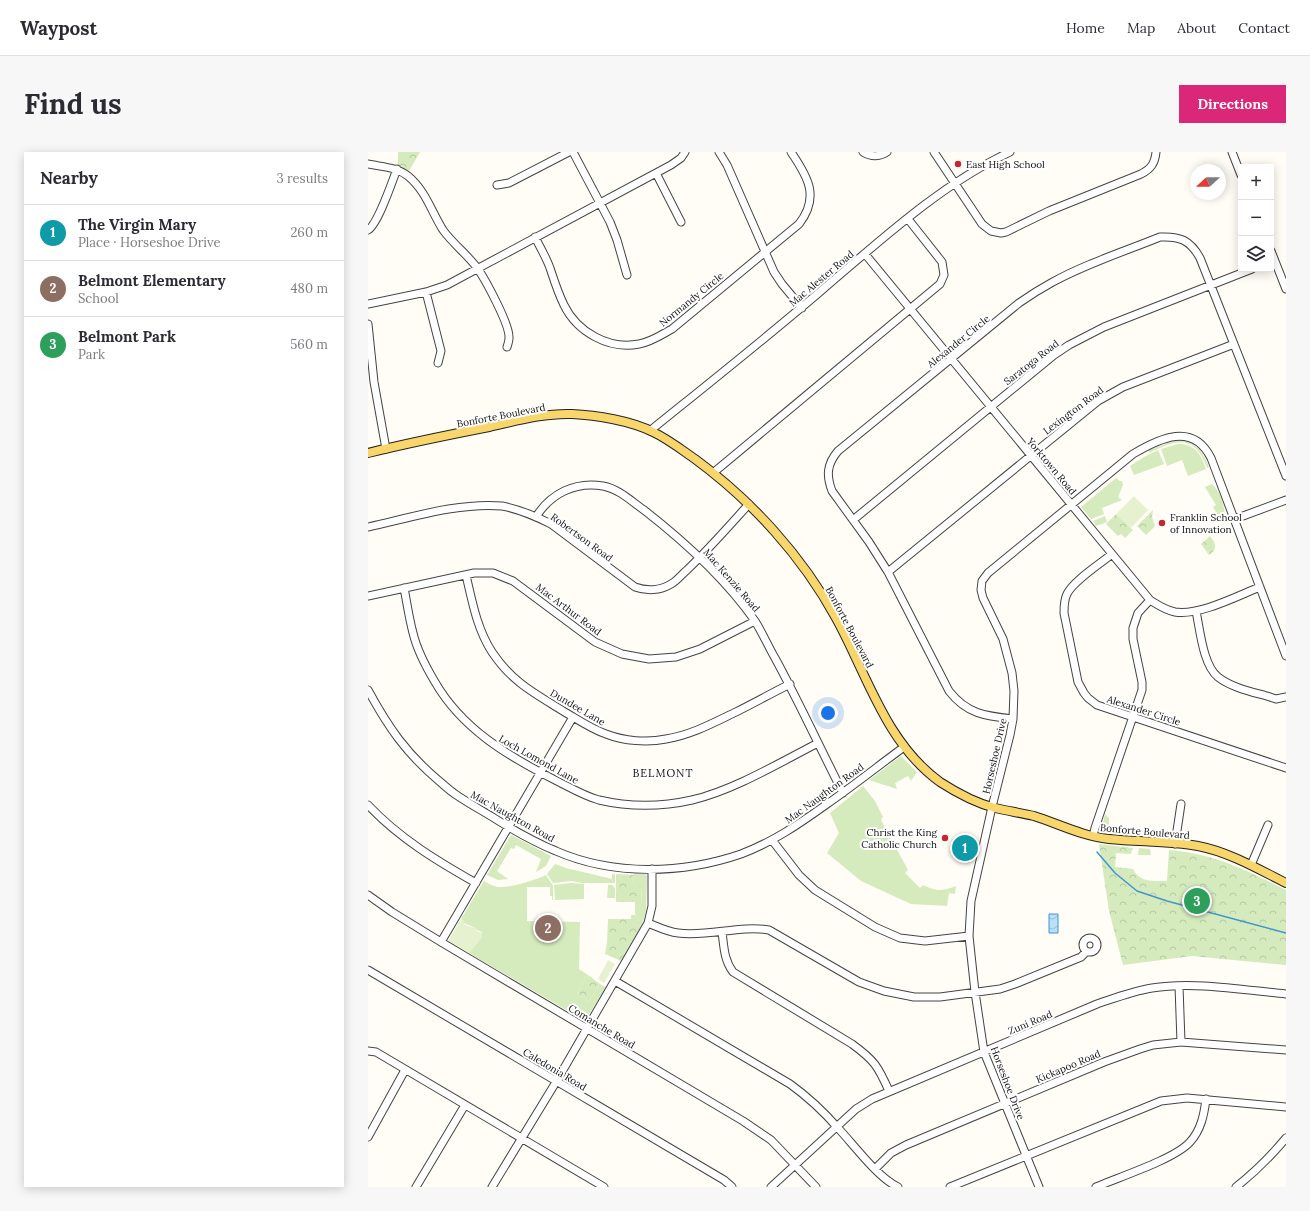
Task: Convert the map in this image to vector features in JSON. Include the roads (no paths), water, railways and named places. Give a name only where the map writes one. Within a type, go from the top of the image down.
[{"type":"main road","name":"Bonforte Boulevard","points":[[368,453],[540,416],[570,414],[597,416],[651,430],[673,443],[713,472],[749,504],[795,556],[836,617],[891,727],[904,747],[928,772],[943,784],[966,797],[992,807],[1035,817],[1093,836],[1198,846],[1219,852],[1251,865],[1286,883]]},
{"type":"street","points":[[497,185],[509,183],[569,152]]},
{"type":"street","points":[[573,152],[615,232],[626,275]]},
{"type":"street","points":[[368,304],[426,292],[446,285],[676,162],[685,152]]},
{"type":"street","points":[[719,152],[727,165],[778,278],[802,308]]},
{"type":"street","name":"Normandy Circle","points":[[535,237],[546,259],[564,305],[575,322],[582,329],[609,343],[628,345],[638,344],[654,339],[672,328],[799,224],[809,204],[810,190],[809,183],[803,170],[791,152]]},
{"type":"street","points":[[863,152],[872,156],[879,156],[887,152]]},
{"type":"street","points":[[934,152],[982,224],[991,231],[1001,233],[1049,210],[1141,174],[1151,168],[1154,163],[1156,152]]},
{"type":"street","name":"Mac Alester Road","points":[[651,430],[802,308],[908,219],[955,183],[988,163],[1010,152]]},
{"type":"street","points":[[1232,152],[1238,167]]},
{"type":"street","points":[[368,164],[397,169],[408,176],[422,190],[450,239],[477,268],[503,318],[509,334],[507,347]]},
{"type":"street","points":[[368,230],[372,228],[378,217],[397,169]]},
{"type":"street","points":[[656,173],[681,222]]},
{"type":"street","points":[[713,472],[937,288],[943,280],[944,275],[942,262],[939,256],[908,219]]},
{"type":"street","name":"Alexander Circle","points":[[1013,719],[990,717],[977,713],[956,700],[949,691],[888,572],[869,542],[835,497],[829,483],[828,468],[838,451],[1019,303],[1050,283],[1072,272],[1160,237],[1174,237],[1186,241],[1192,245],[1200,258],[1286,476]]},
{"type":"street","name":"Yorktown Road","points":[[865,254],[990,408],[1150,600],[1162,608],[1181,613],[1196,611],[1260,587]]},
{"type":"street","points":[[1274,263],[1286,289]]},
{"type":"street","name":"Saratoga Road","points":[[853,520],[1054,355],[1069,345],[1104,327],[1244,272]]},
{"type":"street","points":[[426,292],[441,351],[438,363]]},
{"type":"street","points":[[368,324],[371,382],[386,449]]},
{"type":"street","name":"Lexington Road","points":[[888,572],[1030,455],[1089,408],[1108,395],[1137,381],[1234,344]]},
{"type":"street","name":"Horseshoe Drive","points":[[1039,1187],[984,1052],[975,992],[969,936],[971,901],[1013,719],[1014,691],[1012,673],[1003,639],[983,598],[981,590],[982,581],[988,573],[1133,454],[1163,440],[1176,436],[1188,437],[1198,442],[1208,452],[1235,519],[1286,656]]},
{"type":"street","name":"Mac Kenzie Road","points":[[536,517],[546,503],[560,492],[577,486],[603,486],[621,493],[681,540],[700,557],[755,621],[790,684],[843,793]]},
{"type":"street","points":[[1235,519],[1286,500]]},
{"type":"street","name":"Robertson Road","points":[[368,527],[466,506],[484,505],[503,507],[524,512],[551,524],[626,581],[643,590],[659,589],[672,584],[700,557],[749,504]]},
{"type":"street","name":"Alexander Circle","points":[[1112,554],[1070,590],[1065,600],[1064,613],[1078,682],[1088,698],[1097,705],[1286,768]]},
{"type":"street","name":"Mac Arthur Road","points":[[368,596],[466,575],[488,573],[502,576],[513,580],[595,642],[622,654],[649,658],[676,657],[700,649],[755,621]]},
{"type":"street","name":"Dundee Lane","points":[[466,575],[481,632],[491,651],[504,668],[523,687],[573,717],[606,734],[628,739],[649,741],[666,739],[689,733],[708,726],[790,684]]},
{"type":"street","name":"Loch Lomond Lane","points":[[404,588],[413,633],[421,656],[435,683],[454,710],[489,742],[541,773],[574,790],[598,800],[624,805],[648,806],[670,804],[715,794],[818,743]]},
{"type":"street","points":[[1093,836],[1143,687],[1134,645],[1133,628],[1138,614],[1150,600]]},
{"type":"street","points":[[1196,611],[1205,654],[1208,663],[1215,674],[1229,683],[1276,699],[1286,697]]},
{"type":"street","name":"Mac Naughton Road","points":[[368,690],[383,718],[401,743],[422,767],[454,794],[508,827],[556,851],[583,860],[609,866],[652,869],[690,867],[741,854],[794,828],[904,747]]},
{"type":"street","points":[[441,942],[573,717]]},
{"type":"street","points":[[1175,844],[1181,804]]},
{"type":"street","points":[[368,805],[404,838],[429,856],[476,883]]},
{"type":"street","points":[[1251,865],[1268,825]]},
{"type":"street","points":[[772,840],[799,874],[815,890],[875,927],[900,938],[925,941],[969,936]]},
{"type":"street","points":[[492,1187],[556,1082],[648,923],[652,906],[652,869]]},
{"type":"street","name":"Comanche Road","points":[[368,895],[392,912],[441,942],[743,1121],[771,1140],[816,1187]]},
{"type":"street","points":[[648,923],[678,933],[692,934],[755,929],[769,930],[859,982],[884,991],[903,995],[928,997],[1000,989],[1081,957],[1086,952]]},
{"type":"street","points":[[722,932],[727,964],[733,972],[852,1044],[869,1056],[880,1070],[889,1091]]},
{"type":"street","name":"Caledonia Road","points":[[368,970],[724,1180],[732,1187]]},
{"type":"street","points":[[615,981],[790,1084],[806,1096],[837,1127],[875,1169],[892,1184],[898,1187]]},
{"type":"street","points":[[1179,986],[1181,1042]]},
{"type":"street","name":"Zuni Road","points":[[772,1187],[856,1109],[872,1099],[1096,1004],[1124,994],[1153,988],[1179,986],[1201,986],[1286,994]]},
{"type":"street","name":"Kickapoo Road","points":[[875,1169],[891,1153],[906,1145],[1126,1053],[1153,1045],[1181,1042],[1286,1050]]},
{"type":"street","points":[[368,1051],[376,1052],[604,1187]]},
{"type":"street","points":[[368,1137],[405,1070]]},
{"type":"street","points":[[950,1187],[1161,1101],[1187,1098],[1286,1107]]},
{"type":"street","points":[[1096,1187],[1171,1156],[1190,1142],[1199,1129],[1204,1115],[1206,1100]]},
{"type":"street","points":[[416,1187],[465,1105]]},
{"type":"street","points":[[1236,1187],[1249,1177],[1286,1138]]},
{"type":"water","points":[[1049,914],[1058,914],[1058,933],[1049,933]]},
{"type":"waterway","points":[[1097,852],[1115,873],[1137,891],[1167,901],[1286,933]]},
{"type":"place","name":"East High School","points":[[958,164]]},
{"type":"place","name":"Franklin School of Innovation","points":[[1162,523]]},
{"type":"place","name":"Christ the King Catholic Church","points":[[945,838]]},
{"type":"place","name":"The Virgin Mary","points":[[965,848]]},
{"type":"place","name":"Belmont Park","points":[[1197,901]]},
{"type":"place","name":"Belmont Elementary","points":[[548,928]]},
{"type":"district","name":"BELMONT","points":[[663,773]]}]
